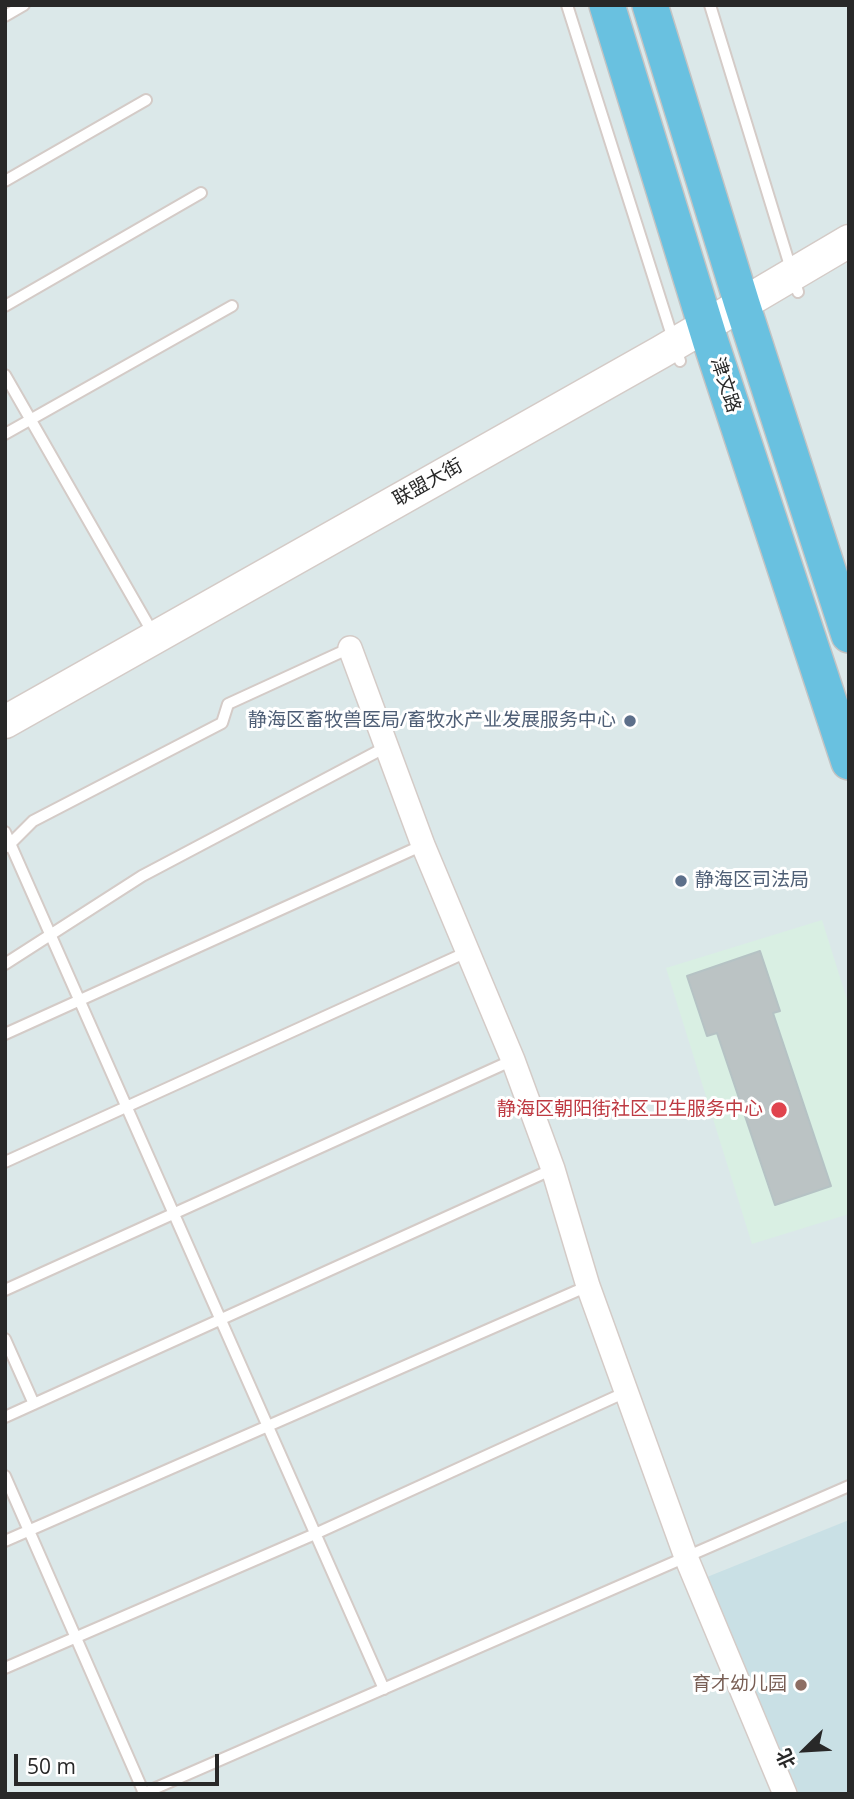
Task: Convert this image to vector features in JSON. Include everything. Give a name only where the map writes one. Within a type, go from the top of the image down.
[{"type":"main road","name":"津文路","points":[[607,5],[708,334],[849,762]]},
{"type":"main road","points":[[650,5],[745,313],[849,635]]},
{"type":"main road","points":[[795,283],[849,241]]},
{"type":"main road","points":[[795,283],[849,261]]},
{"type":"main road","name":"联盟大街","points":[[5,722],[158,642],[677,352],[795,283]]},
{"type":"main road","points":[[5,736],[158,642]]},
{"type":"street","points":[[350,648],[423,845],[513,1060],[553,1169],[588,1286],[686,1557],[785,1794]]},
{"type":"lane","points":[[5,16],[24,5]]},
{"type":"lane","points":[[567,5],[677,352]]},
{"type":"lane","points":[[710,5],[795,283]]},
{"type":"lane","points":[[5,181],[146,100]]},
{"type":"lane","points":[[5,306],[201,193]]},
{"type":"lane","points":[[5,434],[232,306]]},
{"type":"lane","points":[[5,375],[158,642]]},
{"type":"lane","points":[[8,847],[33,821],[222,723],[228,705],[350,648]]},
{"type":"lane","points":[[5,964],[142,876],[386,747]]},
{"type":"lane","points":[[5,832],[8,847],[80,1000],[384,1689]]},
{"type":"lane","points":[[5,1034],[423,845]]},
{"type":"lane","points":[[5,1162],[467,952]]},
{"type":"lane","points":[[5,1290],[513,1060]]},
{"type":"lane","points":[[5,1416],[553,1169]]},
{"type":"lane","points":[[5,1541],[588,1286]]},
{"type":"lane","points":[[5,1339],[34,1404]]},
{"type":"lane","points":[[5,1668],[315,1534],[626,1392]]},
{"type":"lane","points":[[5,1476],[143,1793],[849,1486]]},
{"type":"shaded area","name":"静海区朝阳街社区卫生服务中心","points":[[822,920],[849,1006],[849,1214],[752,1244],[666,968]]},
{"type":"shaded area","name":"育才幼儿园","points":[[849,1520],[849,1794],[799,1794],[707,1577]]},
{"type":"building","points":[[760,951],[780,1011],[773,1013],[831,1186],[775,1205],[717,1033],[707,1036],[687,976]]},
{"type":"place","name":"静海区畜牧兽医局/畜牧水产业发展服务中心","points":[[630,721]]},
{"type":"place","name":"静海区司法局","points":[[681,881]]},
{"type":"place","name":"静海区朝阳街社区卫生服务中心","points":[[779,1110]]},
{"type":"place","name":"育才幼儿园","points":[[801,1685]]}]
